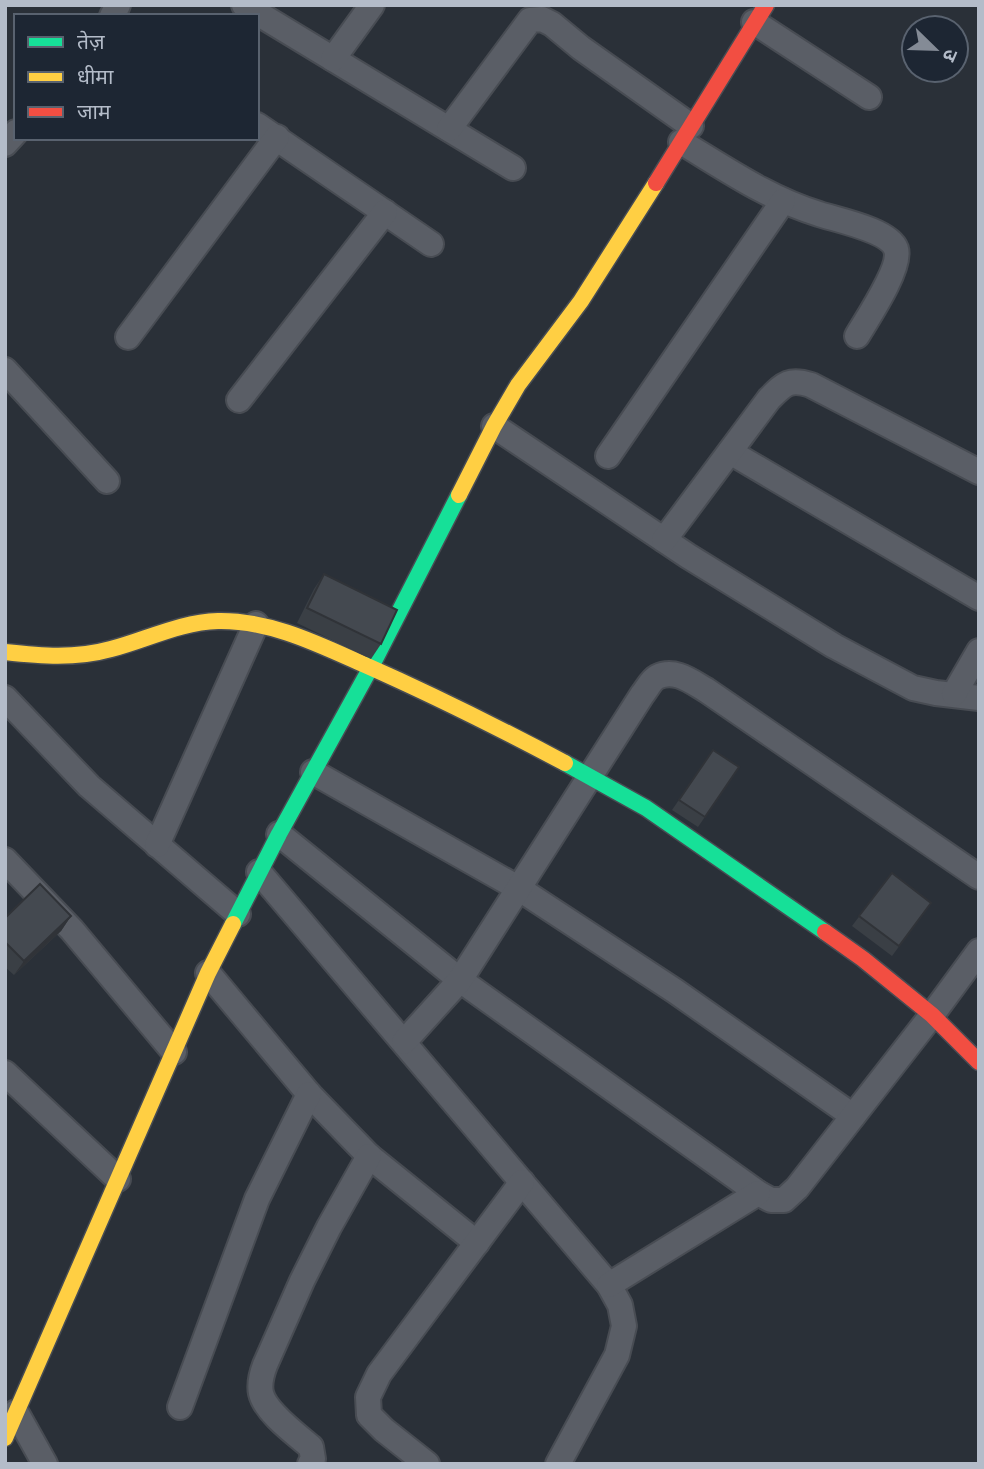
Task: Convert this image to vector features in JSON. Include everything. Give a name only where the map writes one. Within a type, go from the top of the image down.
[{"type":"street","points":[[333,59],[372,5]]},
{"type":"street","points":[[5,1438],[208,973],[279,834],[371,667],[494,426],[518,386],[580,301],[686,134],[757,11],[869,97]]},
{"type":"street","points":[[259,14],[513,168]]},
{"type":"street","points":[[449,129],[530,20],[542,19],[552,24],[686,134],[770,195],[869,230],[888,239],[896,247],[897,258],[890,279],[857,336]]},
{"type":"street","points":[[128,337],[267,131],[431,244]]},
{"type":"street","points":[[608,456],[783,201]]},
{"type":"street","points":[[239,400],[385,212]]},
{"type":"street","points":[[5,370],[107,481]]},
{"type":"street","points":[[664,540],[769,399],[784,384],[799,381],[811,385],[979,472]]},
{"type":"street","points":[[494,426],[664,540],[834,646],[914,688],[979,698]]},
{"type":"street","points":[[730,452],[979,598]]},
{"type":"street","points":[[5,652],[69,657],[97,653],[195,623],[219,621],[256,624],[308,639],[424,690],[646,808],[863,958],[932,1015],[979,1062]]},
{"type":"street","points":[[157,845],[256,624]]},
{"type":"street","points":[[954,694],[979,651]]},
{"type":"street","points":[[404,1042],[460,980],[642,695],[656,678],[668,674],[683,676],[718,698],[979,877]]},
{"type":"street","points":[[5,698],[89,786],[238,914]]},
{"type":"street","points":[[313,772],[518,888],[675,991],[853,1116]]},
{"type":"street","points":[[279,834],[460,980],[771,1200],[784,1200],[797,1188],[979,951]]},
{"type":"street","points":[[5,860],[72,930],[174,1052]]},
{"type":"street","points":[[259,872],[609,1285],[620,1304],[624,1326],[617,1355],[558,1464]]},
{"type":"street","points":[[208,973],[309,1094],[369,1156],[477,1243]]},
{"type":"street","points":[[5,1073],[118,1179]]},
{"type":"street","points":[[180,1407],[257,1199],[309,1094]]},
{"type":"street","points":[[310,1464],[313,1459],[312,1447],[270,1411],[261,1394],[261,1377],[302,1281],[369,1156]]},
{"type":"street","points":[[427,1464],[369,1415],[368,1397],[379,1374],[522,1182]]},
{"type":"street","points":[[609,1285],[758,1193]]},
{"type":"street","points":[[16,1412],[45,1464]]},
{"type":"building","points":[[324,574],[397,610],[381,644],[307,608]]},
{"type":"building","points":[[713,750],[739,767],[705,817],[679,800]]},
{"type":"building","points":[[892,873],[931,903],[899,946],[859,916]]},
{"type":"building","points":[[40,884],[71,916],[24,961],[5,942],[5,918]]},
{"type":"traffic: fast","points":[[233,924],[371,667],[459,495]]},
{"type":"traffic: fast","points":[[565,763],[646,808],[825,932]]},
{"type":"traffic: slow","points":[[459,495],[518,385],[581,301],[656,183]]},
{"type":"traffic: slow","points":[[5,652],[84,654],[111,649],[204,622],[256,624],[312,642],[416,688],[565,763]]},
{"type":"traffic: slow","points":[[5,1438],[208,973],[233,924]]},
{"type":"traffic: jam","points":[[656,183],[766,5]]},
{"type":"traffic: jam","points":[[825,932],[932,1015],[979,1062]]}]
